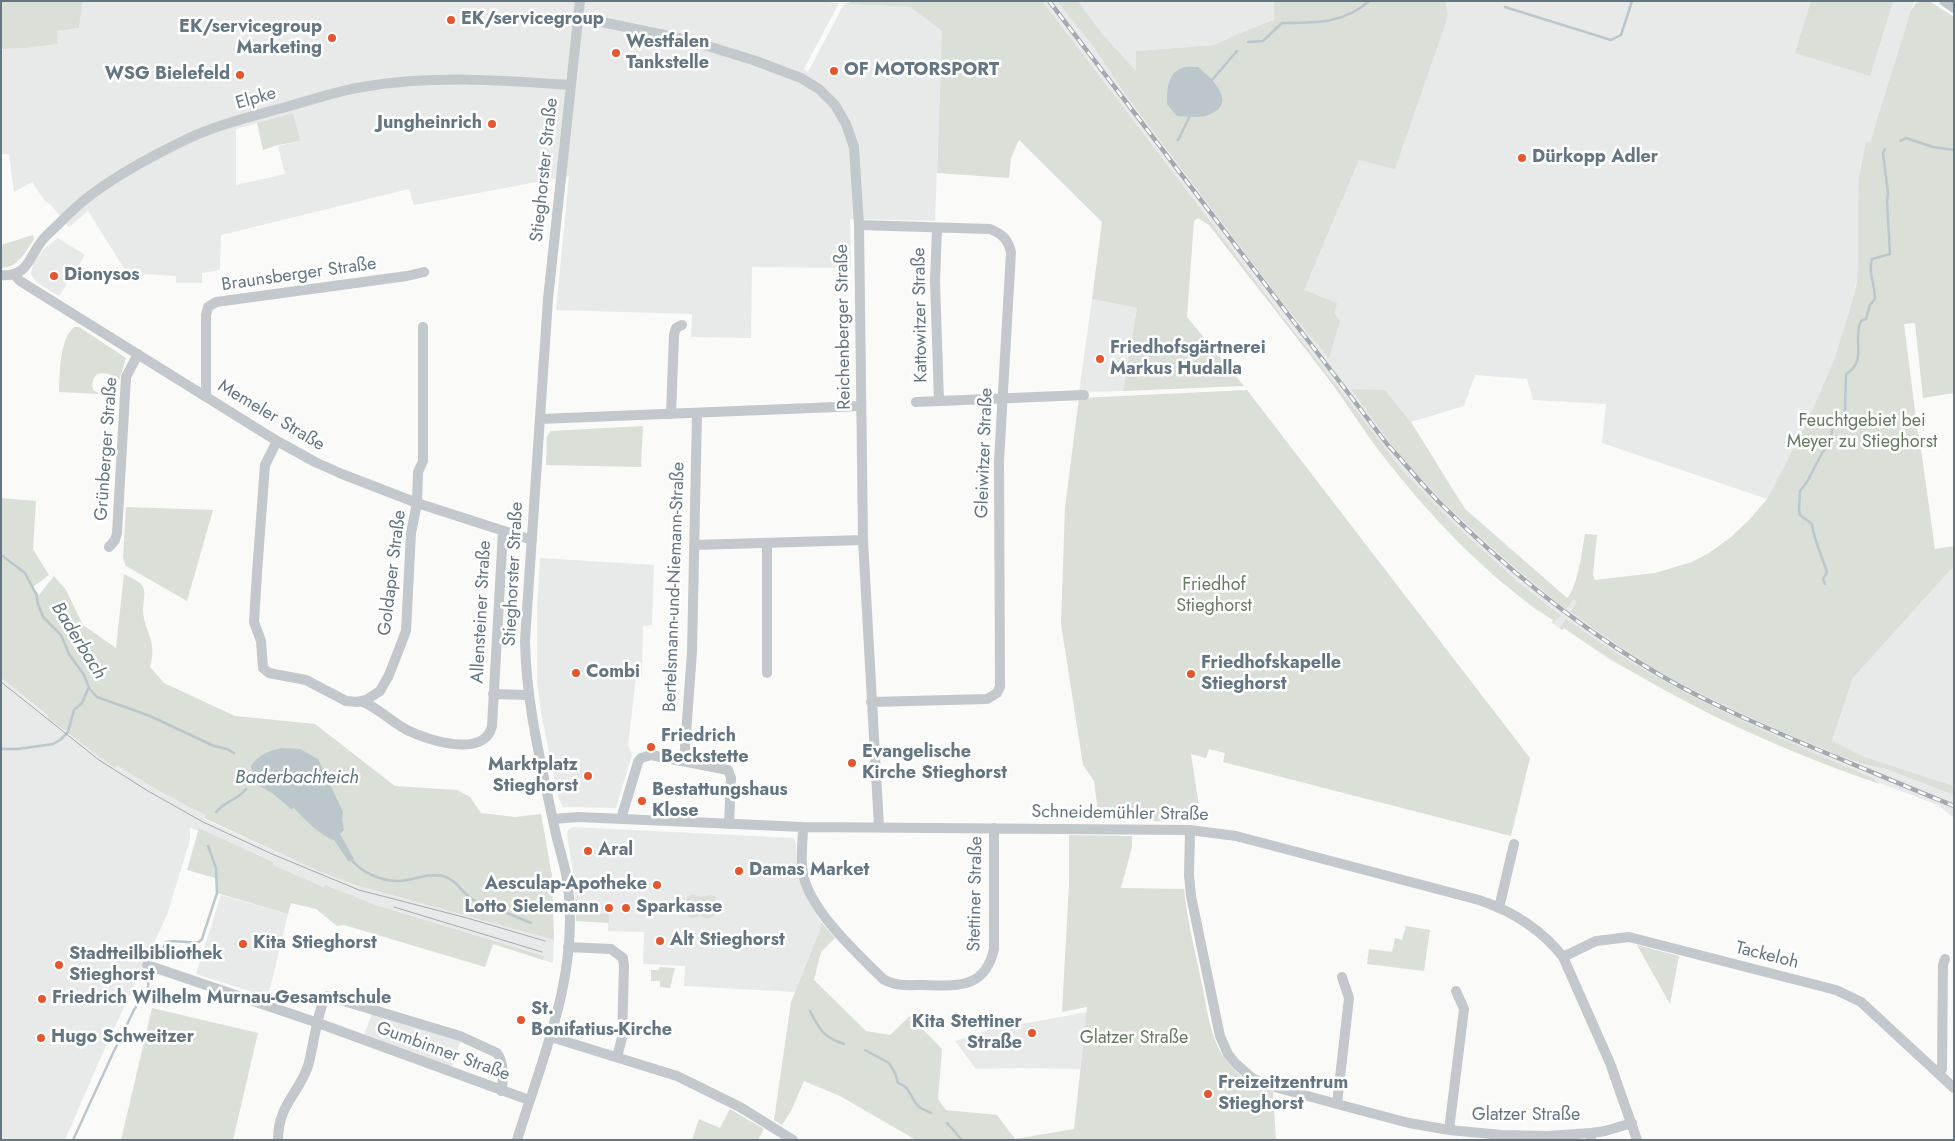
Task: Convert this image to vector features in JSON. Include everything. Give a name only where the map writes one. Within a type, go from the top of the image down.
[{"type":"street","name":"Stieghorster Straße","points":[[517,1140],[551,1037],[563,988],[568,947],[569,909],[567,879],[528,695],[525,640],[549,289],[580,1]]},
{"type":"street","points":[[1944,1],[1954,8]]},
{"type":"street","name":"Reichenberger Straße","points":[[578,18],[656,33],[707,46],[792,75],[818,89],[835,106],[846,124],[854,147],[859,225],[863,540],[879,827]]},
{"type":"street","name":"Elpke","points":[[15,275],[25,267],[40,242],[92,195],[161,153],[219,126],[360,87],[398,82],[499,81],[570,85]]},
{"type":"street","name":"Gleiwitzer Straße","points":[[859,225],[990,229],[1000,233],[1008,241],[1011,252],[999,461],[1000,679],[997,693],[988,698],[871,702]]},
{"type":"street","name":"Kattowitzer Straße","points":[[937,228],[936,281],[939,401]]},
{"type":"street","name":"Braunsberger Straße","points":[[206,397],[206,314],[208,307],[216,302],[424,272]]},
{"type":"street","points":[[1,275],[15,275]]},
{"type":"street","name":"Memeler Straße","points":[[15,275],[27,285],[278,441],[342,474],[417,503],[532,540]]},
{"type":"street","points":[[670,414],[674,336],[676,328],[682,325]]},
{"type":"street","name":"Goldaper Straße","points":[[380,691],[389,675],[406,631],[411,533],[417,503],[418,472],[423,461],[423,327]]},
{"type":"street","name":"Grünberger Straße","points":[[109,547],[118,533],[126,377],[138,354]]},
{"type":"street","points":[[916,402],[1084,395]]},
{"type":"street","points":[[540,420],[861,406]]},
{"type":"street","name":"Bertelsmann-und-Niemann-Straße","points":[[684,761],[692,661],[697,413]]},
{"type":"street","name":"Allensteiner Straße","points":[[278,441],[268,456],[264,474],[254,622],[261,641],[262,665],[266,671],[301,678],[315,683],[339,699],[361,701],[376,708],[405,729],[427,738],[451,744],[477,744],[486,738],[491,730],[503,531]]},
{"type":"street","points":[[694,545],[863,540]]},
{"type":"street","points":[[767,543],[767,673]]},
{"type":"street","points":[[361,701],[380,691],[380,706],[384,715]]},
{"type":"street","name":"Allensteiner Straße","points":[[493,694],[528,695]]},
{"type":"street","points":[[621,819],[637,765],[641,758],[651,755],[728,770],[731,778],[729,824]]},
{"type":"street","name":"Schneidemühler Straße","points":[[553,819],[578,817],[803,827],[1190,830],[1236,836],[1479,900],[1499,908],[1543,935],[1563,957],[1610,1063],[1637,1140]]},
{"type":"street","name":"Stettiner Straße","points":[[803,827],[802,868],[805,880],[823,915],[843,938],[888,982],[898,985],[947,986],[961,985],[974,981],[988,966],[992,957],[994,949],[994,828]]},
{"type":"street","name":"Glatzer Straße","points":[[1190,830],[1189,875],[1191,896],[1218,1027],[1228,1054],[1245,1073],[1261,1082],[1337,1104],[1409,1123],[1449,1130],[1502,1135],[1591,1136],[1632,1123]]},
{"type":"street","points":[[1499,908],[1514,844]]},
{"type":"street","name":"Tackeloh","points":[[1563,957],[1596,941],[1630,937],[1836,990],[1862,1002],[1954,1088]]},
{"type":"street","points":[[568,947],[611,949],[623,958],[622,1038],[618,1057]]},
{"type":"street","points":[[1938,1073],[1942,1069],[1943,965],[1945,959]]},
{"type":"street","name":"Gumbinner Straße","points":[[147,966],[318,1023],[529,1100]]},
{"type":"street","points":[[1337,1104],[1349,998],[1342,977]]},
{"type":"street","points":[[1449,1130],[1464,1008],[1456,991]]},
{"type":"street","points":[[278,1140],[282,1112],[307,1068],[324,999],[327,996],[460,1036],[497,1053],[501,1061],[503,1084],[501,1091]]},
{"type":"street","points":[[551,1037],[677,1076],[708,1090],[793,1140]]},
{"type":"shaded area","points":[[83,1],[813,1],[839,3],[804,69],[808,72],[844,4],[910,7],[942,31],[935,221],[850,219],[851,268],[752,267],[751,338],[691,337],[692,314],[556,310],[569,176],[414,205],[409,189],[221,235],[220,270],[202,273],[202,283],[176,283],[176,276],[127,273],[88,211],[69,227],[51,205],[45,201],[32,182],[14,192],[9,154],[1,154],[1,49],[58,44],[56,31],[79,28]],"holes":[[[293,113],[299,141],[278,146],[285,174],[236,185],[236,129]]]},
{"type":"shaded area","points":[[1040,1],[1057,1],[1095,49],[1303,291],[1359,160],[1395,168],[1448,17],[1446,1],[1914,1],[1870,142],[1867,143],[1860,168],[1858,275],[1851,305],[1834,360],[1807,422],[1767,499],[1602,443],[1606,404],[1533,400],[1527,379],[1475,375],[1464,406],[1411,422],[1385,390],[1465,509],[1567,598],[1570,595],[1598,619],[1883,768],[1954,795],[1954,818],[1938,805],[1781,746],[1710,714],[1610,660],[1564,628],[1562,630],[1552,623],[1553,620],[1535,609],[1499,580],[1438,520],[1379,450],[1298,335]]},
{"type":"shaded area","points":[[1078,1],[1274,1],[1275,20],[1214,45],[1136,51],[1136,71],[1100,31]]},
{"type":"shaded area","points":[[58,238],[85,255],[59,296],[36,282],[31,274],[33,264],[44,249]]},
{"type":"shaded area","points":[[1092,299],[1137,308],[1123,391],[1079,392]]},
{"type":"shaded area","points":[[540,558],[654,565],[652,625],[643,626],[642,677],[636,677],[628,745],[632,755],[616,808],[563,807],[558,797],[541,712],[537,681],[537,608]]},
{"type":"shaded area","points":[[1954,566],[1954,786],[1862,756],[1832,742],[1853,678]]},
{"type":"shaded area","points":[[1,678],[72,737],[115,767],[117,765],[126,769],[168,796],[206,815],[204,819],[316,870],[355,885],[554,940],[553,963],[543,960],[544,956],[376,905],[324,885],[323,887],[272,865],[273,862],[199,828],[199,831],[190,828],[190,840],[167,915],[100,1059],[65,1140],[1,1140]]},
{"type":"shaded area","points":[[573,827],[794,838],[796,844],[797,875],[820,921],[821,927],[795,992],[684,986],[685,966],[643,964],[644,932],[608,931],[608,922],[576,920],[574,878],[567,835],[568,830]]},
{"type":"shaded area","name":"Kita Stieghorst","points":[[221,895],[288,914],[268,997],[196,974]]},
{"type":"shaded area","name":"Kita Stettiner Straße","points":[[1087,1012],[1080,1069],[976,1069],[955,1041],[1015,1021],[1016,1025]]},
{"type":"shaded area","points":[[372,1013],[461,1040],[452,1067],[364,1036]]},
{"type":"green space","points":[[1,1],[83,1],[79,28],[57,31],[58,44],[1,49]]},
{"type":"green space","points":[[854,1],[1042,1],[1402,470],[1456,526],[1519,583],[1561,616],[1552,623],[1553,620],[1528,603],[1481,564],[1438,521],[1366,434],[1334,386],[1209,225],[1198,218],[1194,221],[1187,317],[1244,386],[1123,391],[1137,308],[1092,299],[1102,222],[1019,140],[1011,158],[1009,178],[937,173],[942,31],[910,7],[844,4]]},
{"type":"green space","points":[[1057,1],[1078,1],[1100,31],[1136,71],[1136,51],[1214,45],[1274,20],[1274,1],[1446,1],[1448,17],[1395,169],[1359,160],[1304,290],[1337,303],[1334,313],[1340,321],[1329,358],[1283,303],[1123,91],[1095,49]]},
{"type":"green space","points":[[1811,1],[1893,1],[1870,76],[1795,53]]},
{"type":"green space","name":"Feuchtgebiet bei Meyer zu Stieghorst","points":[[1921,1],[1931,2],[1954,17],[1954,393],[1923,398],[1915,323],[1904,324],[1935,549],[1954,546],[1954,566],[1853,678],[1832,741],[1862,756],[1954,786],[1954,795],[1883,768],[1841,756],[1768,725],[1673,679],[1621,647],[1571,612],[1577,602],[1574,599],[1566,609],[1507,561],[1451,509],[1399,453],[1351,389],[1385,390],[1411,422],[1465,509],[1567,598],[1577,577],[1585,534],[1597,535],[1593,575],[1595,580],[1655,573],[1692,562],[1709,553],[1731,537],[1767,499],[1807,422],[1834,360],[1857,282],[1859,176],[1866,142],[1870,142],[1911,10],[1916,3]]},
{"type":"green space","points":[[293,113],[300,141],[263,150],[257,123]]},
{"type":"green space","points":[[33,235],[34,239],[21,258],[12,265],[1,268],[1,245]]},
{"type":"green space","points":[[74,327],[79,327],[126,358],[119,381],[110,374],[105,373],[100,373],[94,378],[93,390],[100,394],[59,392],[60,367],[65,340]]},
{"type":"green space","name":"Friedhof Stieghorst","points":[[1247,390],[1530,758],[1511,836],[1223,762],[1225,753],[1209,749],[1206,758],[1191,754],[1201,819],[1191,822],[1099,820],[1094,781],[1083,765],[1061,624],[1065,508],[1079,398]]},
{"type":"green space","points":[[643,426],[641,467],[546,465],[547,436],[551,431]]},
{"type":"green space","points":[[1,498],[36,501],[33,549],[49,575],[33,587],[39,595],[54,576],[66,590],[83,625],[116,648],[124,574],[142,585],[144,592],[144,618],[152,643],[150,667],[164,683],[235,716],[315,724],[395,786],[457,790],[470,797],[481,813],[515,817],[541,814],[552,876],[554,940],[355,885],[316,870],[204,818],[206,815],[171,798],[117,765],[115,768],[49,719],[46,714],[1,678]]},
{"type":"green space","points":[[126,507],[213,510],[187,601],[126,566],[123,558]]},
{"type":"green space","points":[[1566,619],[1639,667],[1715,708],[1873,778],[1880,784],[1756,736],[1677,697],[1564,628],[1562,630],[1560,628]]},
{"type":"green space","points":[[199,828],[273,862],[273,865],[323,887],[325,885],[376,905],[544,956],[543,960],[493,944],[485,967],[344,925],[337,926],[316,909],[291,903],[288,914],[217,893],[215,878],[187,870]]},
{"type":"green space","points":[[1069,835],[1132,836],[1132,847],[1121,888],[1184,889],[1189,924],[1212,1032],[1220,1051],[1230,1066],[1253,1084],[1273,1092],[1276,1140],[916,1140],[840,1096],[804,1081],[791,1111],[782,1125],[774,1120],[791,1002],[821,927],[820,921],[835,938],[821,952],[814,980],[866,1031],[890,1035],[910,1016],[942,1049],[938,1099],[946,1110],[997,1115],[1015,1139],[1074,1129],[1087,1007],[1062,1012],[1069,884]]},
{"type":"green space","points":[[691,894],[702,897],[715,896],[717,901],[713,906],[715,912],[713,917],[707,919],[701,916],[689,917],[686,911],[689,905],[686,900]]},
{"type":"green space","points":[[576,912],[609,914],[609,923],[576,921]]},
{"type":"green space","points":[[1406,926],[1430,930],[1424,971],[1367,964],[1369,949],[1392,952],[1395,938],[1402,940]]},
{"type":"green space","points":[[1637,945],[1679,956],[1670,1004]]},
{"type":"green space","points":[[660,967],[675,968],[670,988],[660,987],[660,981],[651,981],[651,970],[658,970]]},
{"type":"green space","points":[[152,1008],[258,1033],[233,1140],[121,1140]]},
{"type":"green space","points":[[730,1109],[764,1129],[758,1140],[692,1140],[699,1119],[720,1128]]},
{"type":"water","points":[[1198,67],[1211,79],[1221,93],[1221,106],[1215,112],[1205,116],[1177,116],[1167,104],[1171,78],[1177,70]]},
{"type":"water","name":"Baderbachteich","points":[[281,748],[300,749],[318,759],[343,812],[344,830],[340,834],[354,859],[349,862],[334,840],[318,831],[294,808],[291,809],[253,780],[251,766],[254,762],[264,754]]},
{"type":"waterway","points":[[1248,42],[1263,41],[1282,23],[1328,21],[1349,14],[1369,1]]},
{"type":"waterway","points":[[1505,7],[1611,40],[1621,35],[1632,1]]},
{"type":"waterway","points":[[1212,80],[1237,51]]},
{"type":"waterway","points":[[1178,140],[1191,114]]},
{"type":"waterway","points":[[1900,141],[1906,138],[1933,147],[1954,150]]},
{"type":"waterway","points":[[1825,584],[1823,579],[1827,572],[1816,542],[1812,524],[1800,515],[1800,491],[1807,482],[1822,453],[1831,442],[1832,429],[1845,411],[1846,374],[1853,369],[1856,363],[1861,321],[1866,319],[1870,305],[1875,299],[1871,270],[1872,259],[1890,254],[1888,193],[1883,153],[1885,149]]},
{"type":"waterway","name":"Baderbach","points":[[1,555],[25,573],[36,594],[43,617],[61,635],[69,654],[84,675],[89,688],[97,697],[150,716],[214,746],[234,753]]},
{"type":"waterway","points":[[1,749],[18,749],[53,744],[60,740],[68,732],[74,710],[82,703],[88,689]]},
{"type":"waterway","points":[[216,812],[246,789]]},
{"type":"waterway","points":[[159,957],[166,942],[199,942],[202,939],[217,893],[216,868],[208,846]]},
{"type":"waterway","name":"Baderbach","points":[[350,858],[366,872],[387,880],[401,881],[428,876],[443,876],[453,881],[472,900],[531,923]]},
{"type":"waterway","points":[[73,1140],[134,1010],[148,988],[149,975]]},
{"type":"waterway","name":"Baderbach","points":[[810,1011],[823,1032],[831,1039],[844,1044]]},
{"type":"waterway","name":"Baderbach","points":[[865,1050],[889,1063],[898,1083],[907,1089],[918,1106],[931,1113]]},
{"type":"waterway","name":"Baderbach","points":[[947,1123],[962,1140]]},
{"type":"tram line","points":[[1,682],[99,760],[148,791],[203,822],[272,854],[359,890],[467,918],[545,941]]},
{"type":"tram line","points":[[394,907],[542,952]]},
{"type":"railway","points":[[1049,1],[1387,444],[1433,496],[1511,569],[1561,609],[1613,646],[1684,688],[1729,711],[1954,806]]},
{"type":"place","name":"EK/servicegroup","points":[[451,20]]},
{"type":"place","name":"EK/servicegroup Marketing","points":[[332,38]]},
{"type":"place","name":"Westfalen Tankstelle","points":[[616,53]]},
{"type":"place","name":"OF MOTORSPORT","points":[[834,71]]},
{"type":"place","name":"WSG Bielefeld","points":[[240,75]]},
{"type":"place","name":"Jungheinrich","points":[[492,124]]},
{"type":"place","name":"Dürkopp Adler","points":[[1522,158]]},
{"type":"place","name":"Dionysos","points":[[54,276]]},
{"type":"place","name":"Friedhofsgärtnerei Markus Hudalla","points":[[1100,359]]},
{"type":"place","name":"Combi","points":[[576,673]]},
{"type":"place","name":"Friedhofskapelle Stieghorst","points":[[1191,674]]},
{"type":"place","name":"Friedrich Beckstette","points":[[651,747]]},
{"type":"place","name":"Evangelische Kirche Stieghorst","points":[[852,763]]},
{"type":"place","name":"Marktplatz Stieghorst","points":[[588,776]]},
{"type":"place","name":"Bestattungshaus Klose","points":[[642,801]]},
{"type":"place","name":"Aral","points":[[588,851]]},
{"type":"place","name":"Damas Market","points":[[739,871]]},
{"type":"place","name":"Aesculap-Apotheke","points":[[657,885]]},
{"type":"place","name":"Lotto Sielemann","points":[[609,908]]},
{"type":"place","name":"Sparkasse","points":[[626,908]]},
{"type":"place","name":"Alt Stieghorst","points":[[660,941]]},
{"type":"place","name":"Kita Stieghorst","points":[[243,944]]},
{"type":"place","name":"Stadtteilbibliothek Stieghorst","points":[[59,965]]},
{"type":"place","name":"Friedrich Wilhelm Murnau-Gesamtschule","points":[[42,999]]},
{"type":"place","name":"St. Bonifatius-Kirche","points":[[521,1020]]},
{"type":"place","name":"Kita Stettiner Straße","points":[[1032,1033]]},
{"type":"place","name":"Hugo Schweitzer","points":[[41,1038]]},
{"type":"place","name":"Freizeitzentrum Stieghorst","points":[[1208,1094]]}]
